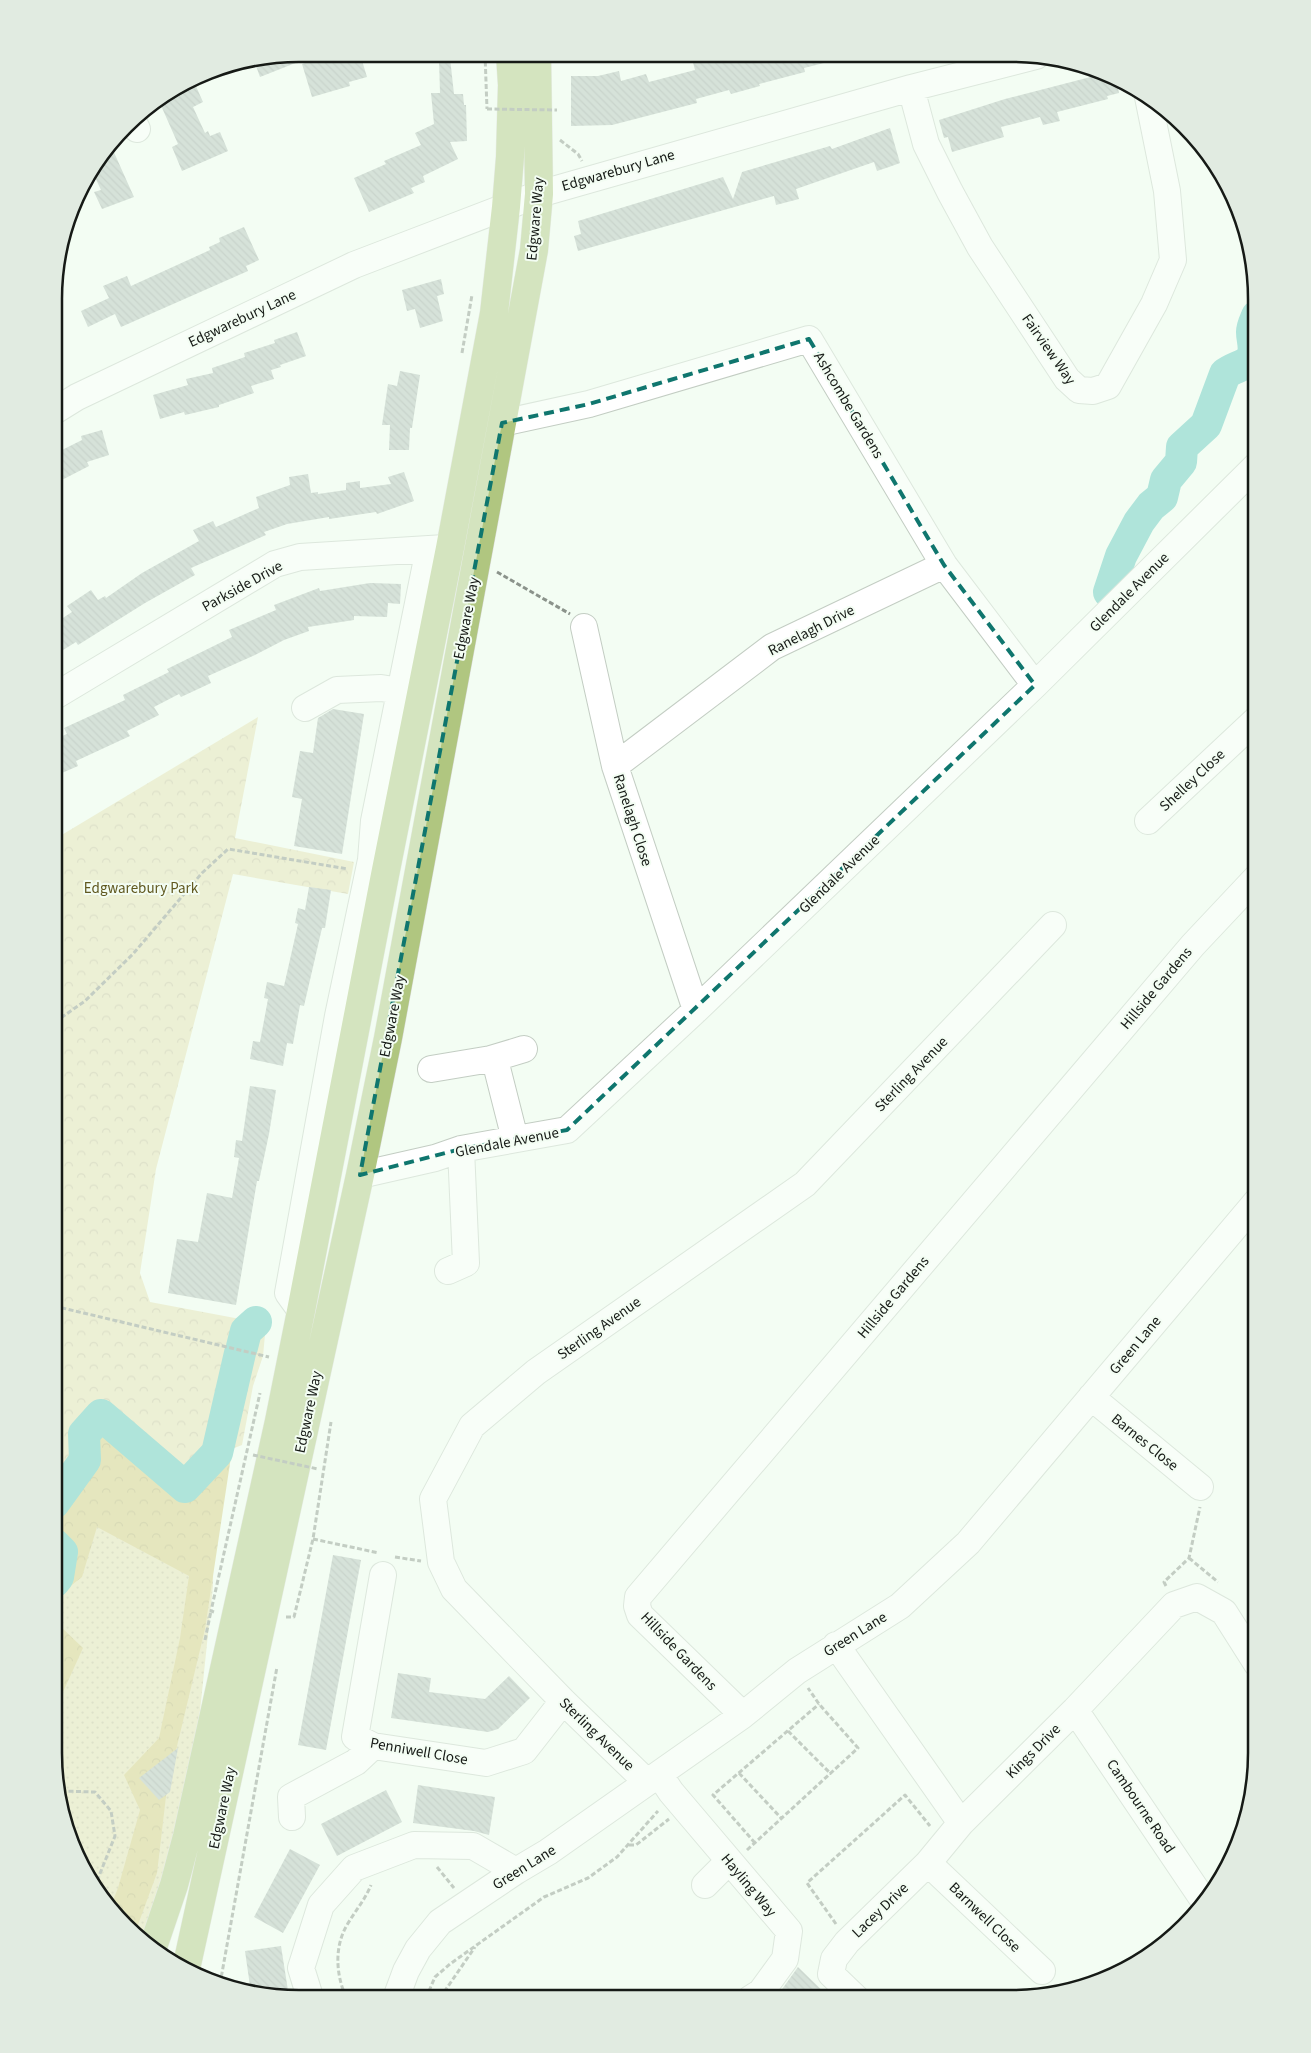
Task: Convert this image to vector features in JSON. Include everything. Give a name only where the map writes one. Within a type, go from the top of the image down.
[{"type":"highway","name":"Edgware Way","points":[[155,1941],[174,1885],[187,1836],[279,1421],[295,1302],[385,875],[440,548],[494,313],[506,207],[511,103],[510,62]]},
{"type":"highway","name":"Edgware Way","points":[[187,1962],[360,1175],[390,1028],[534,250],[539,194],[537,62]]},
{"type":"street","name":"Edgwarebury Lane","points":[[62,406],[77,397],[354,265],[539,194],[911,88],[1012,62]]},
{"type":"street","name":"Fairview Way","points":[[911,88],[926,144],[980,247],[1068,379],[1079,390],[1093,391],[1108,386],[1154,304],[1173,260],[1167,191],[1150,107]]},
{"type":"street","name":"Ashcombe Gardens","points":[[502,423],[589,404],[809,338],[944,565],[1035,686]]},
{"type":"street","name":"Glendale Avenue","points":[[360,1175],[435,1158],[461,1149],[566,1130],[696,1010],[1035,686],[1248,474]]},
{"type":"street","name":"Edgware Way","points":[[295,1302],[338,1016],[368,872],[374,820],[359,805],[365,778],[385,769],[400,691],[440,548]]},
{"type":"street","name":"Parkside Drive","points":[[62,692],[275,564],[300,557],[440,548]]},
{"type":"street","name":"Ranelagh Drive","points":[[615,766],[772,647],[944,565]]},
{"type":"street","name":"Ranelagh Close","points":[[584,627],[615,766],[696,1010]]},
{"type":"street","points":[[305,708],[337,690],[381,688],[400,691]]},
{"type":"street","name":"Shelley Close","points":[[1148,821],[1248,727]]},
{"type":"street","name":"Hillside Gardens","points":[[743,1715],[640,1615],[637,1606],[638,1597],[1186,952],[1248,887]]},
{"type":"street","name":"Sterling Avenue","points":[[665,1789],[562,1701],[454,1589],[441,1562],[433,1499],[472,1426],[536,1372],[806,1184],[1053,926]]},
{"type":"street","points":[[430,1069],[491,1059],[524,1049]]},
{"type":"street","points":[[491,1059],[497,1068],[515,1139]]},
{"type":"street","points":[[448,1271],[466,1263],[461,1149]]},
{"type":"street","name":"Green Lane","points":[[399,1990],[410,1962],[428,1935],[440,1922],[548,1852],[665,1789],[743,1715],[797,1671],[900,1606],[968,1543],[1248,1212]]},
{"type":"street","name":"Barnes Close","points":[[1091,1397],[1200,1487]]},
{"type":"street","name":"Penniwell Close","points":[[383,1575],[387,1613],[355,1737],[373,1746],[486,1763],[524,1751],[562,1701]]},
{"type":"street","name":"Kings Drive","points":[[961,1823],[1075,1710],[1174,1605],[1197,1597],[1224,1612],[1248,1650]]},
{"type":"street","points":[[836,1645],[961,1823]]},
{"type":"street","name":"Cambourne Road","points":[[1075,1710],[1201,1896]]},
{"type":"street","points":[[292,1817],[291,1797],[356,1762],[373,1746]]},
{"type":"street","name":"Hayling Way","points":[[665,1789],[789,1931],[785,1959],[762,1990]]},
{"type":"street","name":"Lacey Drive","points":[[848,1990],[831,1974],[834,1958],[848,1940],[936,1853],[961,1823]]},
{"type":"street","points":[[308,1990],[301,1968],[320,1905],[354,1868],[414,1845],[473,1846],[516,1871]]},
{"type":"street","name":"Barnwell Close","points":[[936,1853],[1042,1971]]},
{"type":"street","points":[[706,1885],[730,1862]]},
{"type":"path","points":[[485,62],[487,109],[557,110]]},
{"type":"path","points":[[492,570],[565,610],[584,627]]},
{"type":"path","points":[[62,1017],[85,1001],[133,954],[202,873],[228,849],[368,872]]},
{"type":"path","points":[[62,1308],[269,1357]]},
{"type":"path","points":[[253,1455],[318,1469]]},
{"type":"path","points":[[1174,1605],[1164,1582],[1189,1558],[1202,1500],[1200,1487]]},
{"type":"path","points":[[284,1627],[286,1617]]},
{"type":"path","points":[[221,1977],[278,1665]]},
{"type":"path","points":[[730,1862],[756,1843],[858,1748],[819,1704],[797,1671]]},
{"type":"path","points":[[756,1843],[713,1796],[819,1704]]},
{"type":"path","points":[[788,1731],[831,1774]]},
{"type":"path","points":[[739,1772],[782,1818]]},
{"type":"path","points":[[628,1845],[636,1845],[665,1789]]},
{"type":"path","points":[[429,1990],[435,1977],[478,1943],[544,1897],[588,1878],[616,1857],[663,1805],[665,1789]]},
{"type":"path","points":[[66,1791],[95,1792],[111,1811],[115,1836],[98,1878]]},
{"type":"path","points":[[848,1940],[808,1883],[905,1795],[936,1853]]},
{"type":"path","points":[[439,1846],[434,1857],[438,1867],[467,1904]]},
{"type":"path","points":[[342,1990],[340,1985],[338,1963],[340,1942],[346,1926],[366,1899],[375,1876],[374,1860]]},
{"type":"path","points":[[446,1990],[478,1943]]},
{"type":"highlighted area","points":[[809,339],[944,565],[1035,685],[567,1130],[461,1149],[360,1175],[502,423],[589,404]]},
{"type":"green space","name":"Edgwarebury Park","points":[[258,717],[235,838],[354,862],[348,894],[233,874],[156,1169],[140,1273],[150,1302],[266,1324],[263,1356],[253,1386],[242,1445],[214,1456],[183,1487],[161,1467],[126,1442],[108,1423],[99,1419],[90,1427],[86,1453],[62,1493],[62,835]]},
{"type":"green space","points":[[242,1384],[205,1629],[167,1788],[157,1873],[137,1926],[113,1900],[140,1810],[124,1775],[159,1738],[180,1638],[189,1576],[97,1527],[82,1577],[62,1593],[62,1405]]},
{"type":"green space","points":[[214,1456],[213,1586],[187,1836],[153,1940],[121,1910],[102,1885],[87,1858],[75,1830],[67,1800],[62,1753],[63,1547]]},
{"type":"green space","points":[[62,1546],[64,1549],[62,1571]]},
{"type":"green space","points":[[62,1628],[83,1648],[62,1694]]},
{"type":"building","points":[[298,62],[260,77],[256,67]]},
{"type":"building","points":[[309,62],[362,62],[367,77],[349,82],[350,86],[312,97],[302,64]]},
{"type":"building","points":[[439,62],[450,62],[454,94],[463,94],[464,105],[466,105],[467,141],[450,142],[458,159],[423,176],[425,182],[411,188],[414,193],[369,212],[354,178],[386,164],[384,161],[421,145],[415,133],[434,124],[431,93],[440,93]]},
{"type":"building","points":[[693,62],[828,62],[804,68],[805,72],[759,84],[760,86],[731,94],[729,90],[696,99],[697,103],[612,125],[571,126],[571,76],[598,76],[619,71],[621,81],[646,74],[649,82],[695,70]]},
{"type":"building","points":[[1092,77],[1118,88],[1119,93],[1107,96],[1108,99],[1057,112],[1060,121],[1043,125],[1040,117],[1001,127],[1004,137],[952,152],[948,137],[944,138],[939,120],[1005,99]]},
{"type":"building","points":[[196,87],[203,102],[193,107],[205,133],[208,131],[210,136],[220,132],[228,151],[182,171],[172,147],[178,144],[162,107]]},
{"type":"building","points":[[890,128],[900,163],[877,171],[874,162],[796,189],[799,199],[776,205],[774,196],[578,251],[574,236],[581,234],[578,221],[723,177],[733,199],[742,172],[830,146],[832,149]]},
{"type":"building","points":[[114,152],[134,197],[102,209],[94,192],[101,190],[96,178]]},
{"type":"building","points":[[244,227],[259,260],[246,266],[248,271],[121,327],[115,314],[88,327],[81,311],[109,298],[103,286],[127,276],[131,286],[210,250],[209,247],[220,242],[219,238]]},
{"type":"building","points":[[441,279],[444,294],[437,296],[443,321],[420,328],[415,309],[407,311],[402,290]]},
{"type":"building","points":[[297,332],[306,356],[271,370],[274,379],[251,386],[254,393],[219,405],[219,407],[185,415],[184,412],[160,419],[153,395],[188,385],[186,379],[213,373],[212,368],[245,357],[244,353],[275,343],[274,340]]},
{"type":"building","points":[[400,371],[420,375],[412,428],[410,428],[409,450],[389,450],[390,425],[382,425],[388,384],[397,386]]},
{"type":"building","points":[[102,430],[109,455],[87,462],[89,466],[62,480],[62,450],[82,440],[81,436]]},
{"type":"building","points":[[404,472],[414,501],[377,514],[376,512],[329,519],[329,517],[287,524],[264,532],[266,535],[191,568],[195,575],[145,603],[78,645],[76,642],[62,651],[62,618],[72,612],[67,606],[91,590],[98,600],[105,596],[106,598],[142,573],[199,541],[193,530],[213,521],[216,527],[259,508],[256,497],[290,485],[289,477],[308,474],[311,493],[318,492],[318,494],[346,490],[346,483],[360,481],[360,488],[391,484],[388,477]]},
{"type":"building","points":[[370,583],[401,584],[400,604],[388,603],[387,617],[354,616],[354,620],[308,627],[309,631],[284,640],[208,676],[211,683],[181,697],[179,694],[154,707],[159,715],[127,731],[130,736],[76,761],[78,766],[62,773],[62,736],[67,734],[64,728],[125,700],[123,695],[169,672],[167,669],[232,637],[229,630],[276,610],[274,605],[319,588],[320,591]]},
{"type":"building","points":[[333,709],[364,714],[342,854],[294,846],[302,799],[292,797],[300,751],[313,753],[318,718]]},
{"type":"building","points":[[309,887],[331,890],[325,928],[322,928],[304,1006],[300,1005],[293,1044],[287,1043],[283,1066],[250,1059],[253,1041],[260,1042],[268,999],[264,998],[267,982],[284,986],[298,924],[295,923],[298,908],[305,910]]},
{"type":"building","points":[[250,1086],[276,1090],[269,1134],[259,1181],[257,1181],[236,1305],[168,1293],[177,1239],[198,1242],[207,1193],[232,1198],[239,1158],[234,1157],[236,1140],[242,1141]]},
{"type":"building","points":[[333,1555],[361,1560],[326,1750],[298,1745]]},
{"type":"building","points":[[398,1673],[431,1678],[429,1692],[485,1699],[509,1676],[530,1698],[498,1729],[488,1732],[391,1718]]},
{"type":"building","points":[[178,1748],[170,1792],[159,1800],[139,1778]]},
{"type":"building","points":[[418,1785],[495,1797],[489,1835],[474,1831],[413,1823]]},
{"type":"building","points":[[386,1790],[402,1822],[337,1856],[321,1824]]},
{"type":"building","points":[[290,1849],[320,1865],[283,1933],[254,1917]]},
{"type":"building","points":[[281,1946],[288,1990],[250,1985],[245,1951]]},
{"type":"building","points":[[798,1967],[822,1990],[781,1990]]},
{"type":"waterway","points":[[1109,592],[1121,556],[1139,522],[1151,506],[1162,497],[1166,480],[1181,462],[1182,447],[1206,425],[1225,374],[1248,361]]},
{"type":"waterway","points":[[242,1347],[246,1331],[256,1322]]},
{"type":"waterway","points":[[62,1492],[85,1460],[84,1434],[101,1415],[185,1487],[217,1453],[240,1353]]}]
